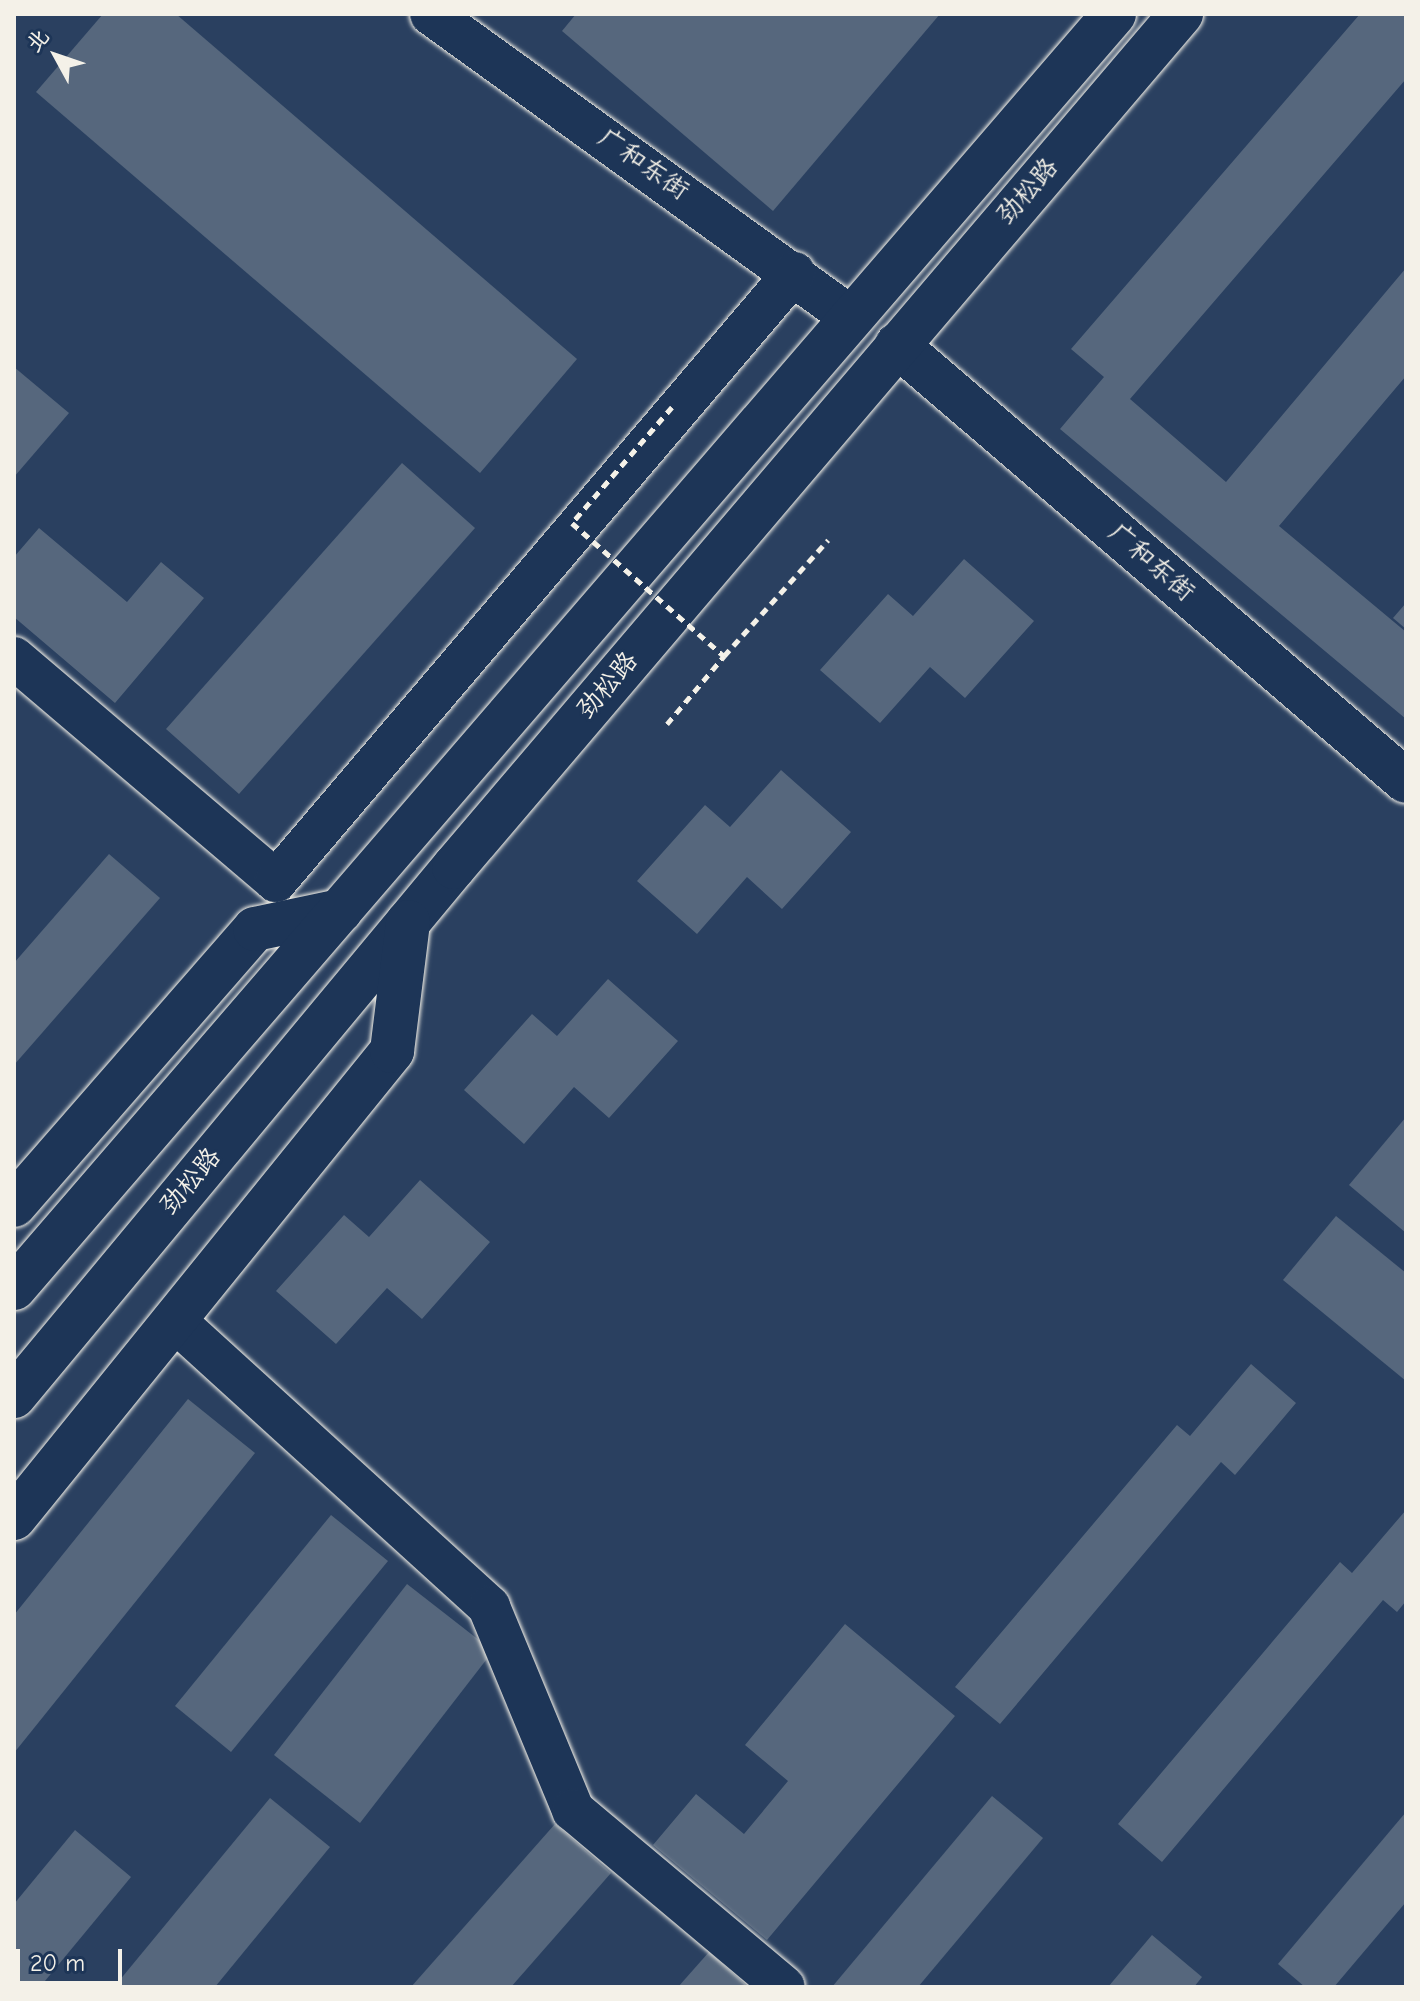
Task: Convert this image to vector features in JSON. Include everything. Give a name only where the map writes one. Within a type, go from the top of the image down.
[{"type":"main road","name":"劲松路","points":[[14,1288],[1114,14]]},
{"type":"main road","name":"劲松路","points":[[27,1379],[408,922],[1181,14]]},
{"type":"main road","name":"广和东街","points":[[897,345],[1406,781]]},
{"type":"main road","points":[[14,1205],[255,929],[340,911]]},
{"type":"main road","points":[[14,1518],[392,1051],[408,922]]},
{"type":"street","name":"广和东街","points":[[431,14],[794,273],[852,318]]},
{"type":"street","points":[[14,658],[276,881],[794,273]]},
{"type":"street","points":[[174,1320],[489,1607],[573,1810],[784,1987]]},
{"type":"path","points":[[672,407],[572,523],[724,656]]},
{"type":"path","points":[[667,724],[828,540]]},
{"type":"building","points":[[103,14],[176,14],[577,359],[480,473],[36,92]]},
{"type":"building","points":[[576,14],[940,14],[773,211],[562,31]]},
{"type":"building","points":[[1360,14],[1406,14],[1406,79],[1130,399],[1226,482],[1406,268],[1406,376],[1279,526],[1406,632],[1406,719],[1060,429],[1104,377],[1071,349]]},
{"type":"building","points":[[14,367],[69,413],[14,477]]},
{"type":"building","points":[[402,463],[475,528],[239,794],[166,729]]},
{"type":"building","points":[[39,528],[127,602],[161,562],[204,598],[115,703],[14,617],[14,557]]},
{"type":"building","points":[[964,559],[1034,621],[965,698],[930,667],[880,723],[820,670],[888,594],[913,616]]},
{"type":"building","points":[[1406,603],[1406,629],[1393,618]]},
{"type":"building","points":[[781,770],[851,832],[782,909],[747,877],[697,934],[637,881],[705,805],[730,827]]},
{"type":"building","points":[[109,854],[160,898],[14,1065],[14,963]]},
{"type":"building","points":[[608,979],[678,1041],[609,1118],[574,1087],[524,1144],[464,1090],[532,1014],[557,1036]]},
{"type":"building","points":[[1406,1117],[1406,1233],[1349,1185]]},
{"type":"building","points":[[420,1180],[490,1242],[422,1319],[387,1288],[336,1344],[276,1291],[344,1215],[369,1237]]},
{"type":"building","points":[[1336,1216],[1406,1273],[1406,1381],[1283,1280]]},
{"type":"building","points":[[1251,1364],[1296,1403],[1235,1475],[1221,1462],[1000,1724],[955,1687],[1177,1425],[1190,1436]]},
{"type":"building","points":[[188,1399],[255,1453],[14,1753],[14,1615]]},
{"type":"building","points":[[1406,1510],[1406,1601],[1397,1612],[1383,1600],[1162,1862],[1118,1824],[1340,1562],[1352,1573]]},
{"type":"building","points":[[331,1515],[388,1561],[231,1752],[175,1706]]},
{"type":"building","points":[[407,1584],[493,1651],[360,1823],[274,1755]]},
{"type":"building","points":[[845,1624],[955,1716],[767,1940],[653,1845],[696,1794],[744,1834],[788,1781],[745,1745]]},
{"type":"building","points":[[992,1796],[1043,1838],[918,1987],[832,1987]]},
{"type":"building","points":[[270,1798],[330,1847],[215,1987],[114,1987]]},
{"type":"building","points":[[1406,1812],[1406,1902],[1334,1987],[1305,1987],[1278,1964]]},
{"type":"building","points":[[555,1824],[611,1873],[511,1987],[411,1987]]},
{"type":"building","points":[[75,1830],[131,1877],[40,1987],[14,1987],[14,1904]]},
{"type":"building","points":[[1152,1935],[1202,1977],[1194,1987],[1108,1987]]},
{"type":"building","points":[[709,1952],[748,1987],[678,1987]]}]
